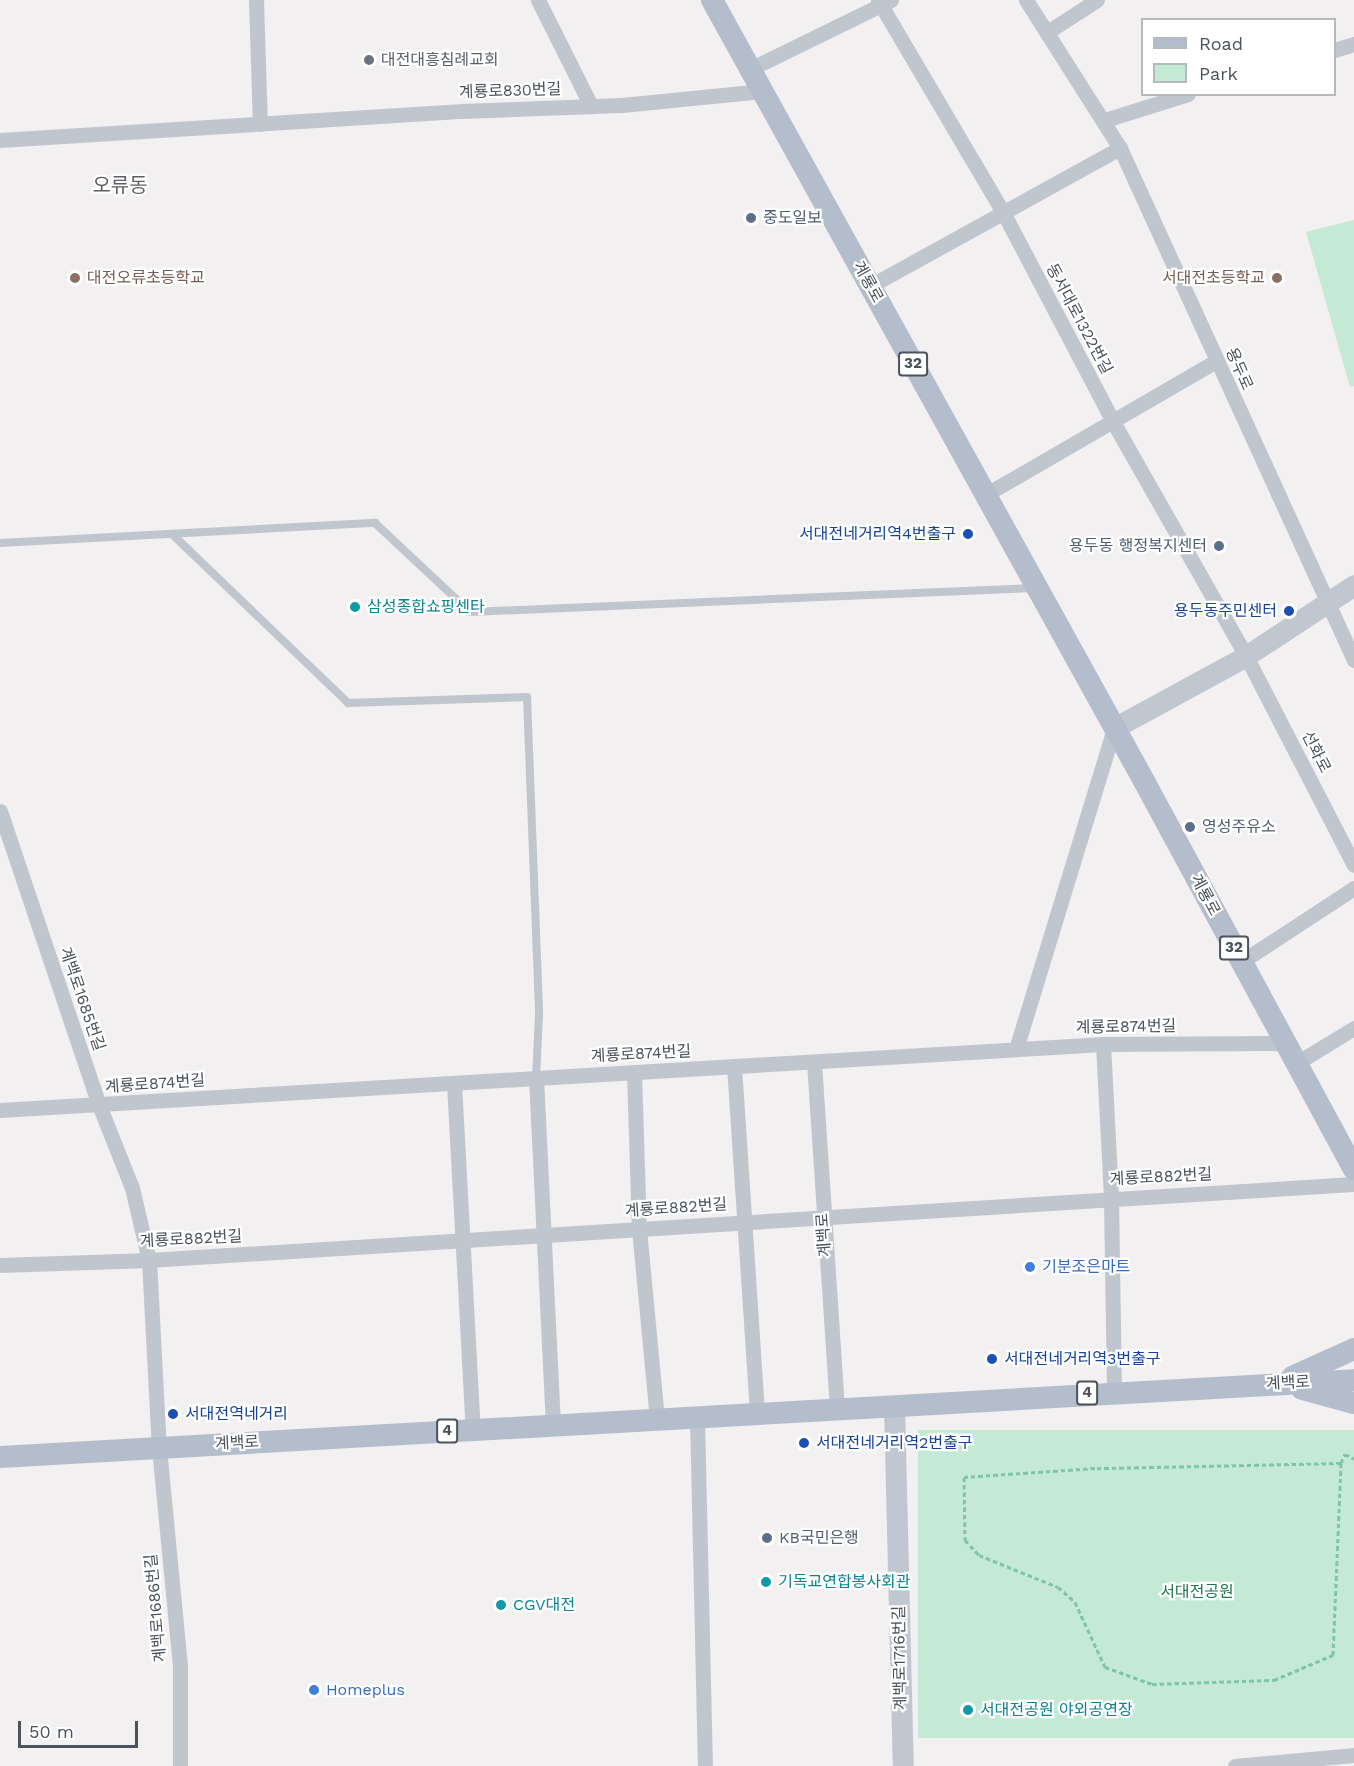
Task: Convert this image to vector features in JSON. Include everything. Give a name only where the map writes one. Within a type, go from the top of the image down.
[{"type":"main road","name":"계룡로","points":[[712,0],[1114,728],[1354,1169]]},
{"type":"main road","points":[[1114,728],[1246,656],[1354,585]]},
{"type":"main road","points":[[1280,1383],[1354,1349]]},
{"type":"main road","name":"계백로","points":[[0,1457],[1354,1380]]},
{"type":"main road","points":[[1280,1383],[1354,1403]]},
{"type":"main road","name":"계백로1716번길","points":[[894,1406],[903,1766]]},
{"type":"street","points":[[256,0],[260,124]]},
{"type":"street","points":[[538,0],[591,106]]},
{"type":"street","name":"용두로","points":[[1026,0],[1105,120],[1120,148],[1326,604],[1354,660]]},
{"type":"street","points":[[1048,31],[1097,0]]},
{"type":"street","points":[[750,69],[883,2]]},
{"type":"street","name":"동서대로1322번길","points":[[883,2],[1003,212],[1112,420],[1246,656]]},
{"type":"street","points":[[1336,50],[1354,44]]},
{"type":"street","name":"계룡로830번길","points":[[0,140],[591,106],[762,91]]},
{"type":"street","points":[[1105,120],[1182,96]]},
{"type":"street","points":[[870,286],[1120,148]]},
{"type":"street","points":[[986,495],[1216,361]]},
{"type":"street","name":"선화로","points":[[1246,656],[1354,865]]},
{"type":"street","points":[[1016,1049],[1114,728]]},
{"type":"street","name":"계백로1685번길","points":[[0,810],[99,1105],[132,1188],[149,1260],[159,1448]]},
{"type":"street","points":[[1241,962],[1354,888]]},
{"type":"street","points":[[1295,1064],[1354,1028]]},
{"type":"street","name":"계룡로874번길","points":[[0,1110],[1102,1044],[1284,1042]]},
{"type":"street","points":[[1102,1044],[1111,1198],[1114,1392]]},
{"type":"street","name":"계백로","points":[[814,1062],[837,1409]]},
{"type":"street","points":[[734,1066],[757,1413]]},
{"type":"street","points":[[634,1072],[639,1228],[657,1419]]},
{"type":"street","points":[[536,1078],[553,1425]]},
{"type":"street","points":[[454,1083],[473,1430]]},
{"type":"street","name":"계룡로882번길","points":[[0,1266],[149,1260],[1354,1184]]},
{"type":"street","points":[[697,1417],[705,1766]]},
{"type":"street","name":"계백로1686번길","points":[[159,1448],[180,1666],[180,1766]]},
{"type":"street","points":[[1235,1766],[1354,1755]]},
{"type":"lane","points":[[0,543],[375,523],[470,612],[1037,588]]},
{"type":"lane","points":[[173,535],[348,703],[527,697],[539,1014],[536,1078]]},
{"type":"path","points":[[1341,1463],[1095,1468],[964,1477],[965,1540],[980,1555],[1058,1587],[1075,1602],[1105,1667],[1152,1684],[1274,1680],[1333,1655],[1341,1463],[1345,1454],[1354,1458]]},
{"type":"green space","points":[[1354,220],[1354,386],[1350,387],[1306,232]]},
{"type":"green space","name":"서대전공원","points":[[918,1430],[1354,1430],[1354,1738],[918,1738]]},
{"type":"place","name":"대전대흥침례교회","points":[[369,60]]},
{"type":"place","name":"중도일보","points":[[751,218]]},
{"type":"place","name":"대전오류초등학교","points":[[75,278]]},
{"type":"place","name":"서대전초등학교","points":[[1277,278]]},
{"type":"place","name":"서대전네거리역4번출구","points":[[968,534]]},
{"type":"place","name":"용두동 행정복지센터","points":[[1219,546]]},
{"type":"place","name":"삼성종합쇼핑센타","points":[[355,607]]},
{"type":"place","name":"용두동주민센터","points":[[1289,611]]},
{"type":"place","name":"영성주유소","points":[[1190,827]]},
{"type":"place","name":"기분조은마트","points":[[1030,1267]]},
{"type":"place","name":"서대전네거리역3번출구","points":[[992,1359]]},
{"type":"place","name":"서대전역네거리","points":[[173,1414]]},
{"type":"place","name":"서대전네거리역2번출구","points":[[804,1443]]},
{"type":"place","name":"KB국민은행","points":[[767,1538]]},
{"type":"place","name":"기독교연합봉사회관","points":[[766,1582]]},
{"type":"place","name":"CGV대전","points":[[501,1605]]},
{"type":"place","name":"Homeplus","points":[[314,1690]]},
{"type":"place","name":"서대전공원 야외공연장","points":[[968,1710]]},
{"type":"district","name":"오류동","points":[[120,185]]}]
